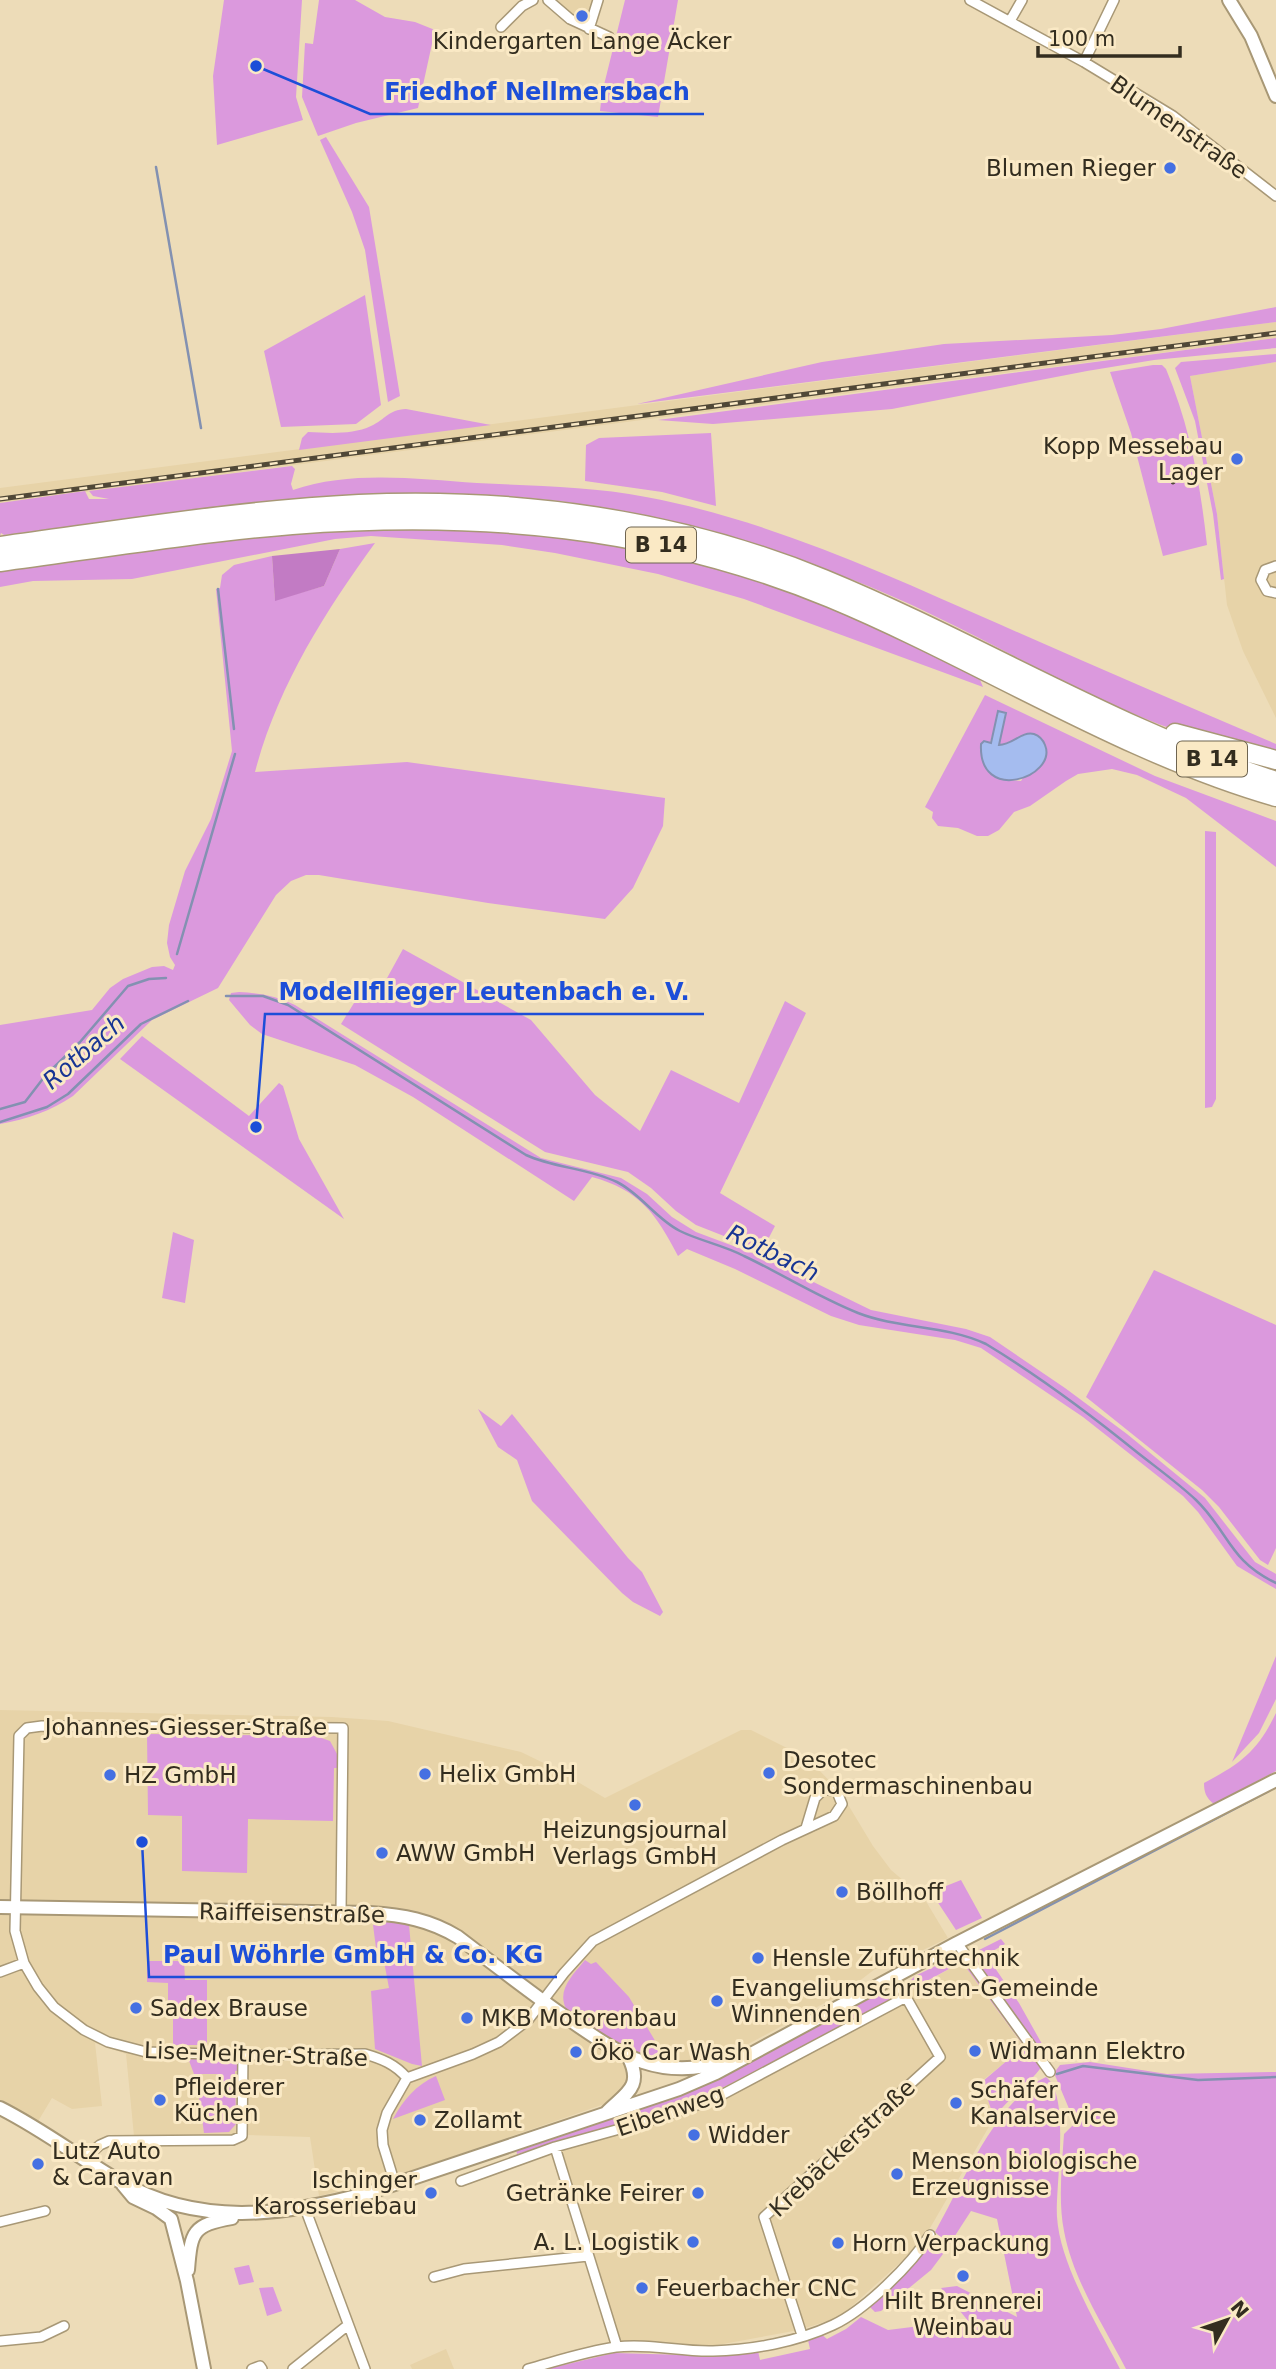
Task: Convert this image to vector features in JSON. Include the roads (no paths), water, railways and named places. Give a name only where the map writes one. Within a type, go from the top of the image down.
[{"type":"highway","name":"B 14","points":[[0,546],[231,516],[358,504],[490,505],[629,521],[738,549],[822,578],[908,616],[1149,733],[1276,781]]},
{"type":"highway","name":"B 14","points":[[0,562],[292,525],[382,521],[453,520],[534,524],[637,540],[729,562],[828,597],[1141,746],[1276,797]]},
{"type":"highway","points":[[1149,733],[1170,732],[1276,760]]},
{"type":"main road","points":[[1229,0],[1251,36],[1276,96]]},
{"type":"main road","points":[[187,2281],[193,2236],[197,2229],[211,2221],[244,2214],[305,2208],[368,2193],[679,2089],[1276,1780]]},
{"type":"main road","name":"Raiffeisenstraße","points":[[0,1907],[396,1914],[443,1928],[605,2045],[629,2058],[655,2066],[689,2068],[716,2065],[749,2055]]},
{"type":"main road","points":[[604,2115],[628,2092],[634,2082],[635,2074],[629,2058]]},
{"type":"main road","points":[[0,2108],[35,2126],[120,2182],[180,2207],[244,2214]]},
{"type":"main road","points":[[120,2182],[133,2197],[171,2219],[187,2281],[204,2369]]},
{"type":"street","points":[[500,27],[522,6],[533,0]]},
{"type":"street","points":[[548,0],[570,19],[609,37]]},
{"type":"street","points":[[589,29],[598,0]]},
{"type":"street","name":"Blumenstraße","points":[[970,0],[1084,62],[1173,117],[1276,196]]},
{"type":"street","points":[[1010,21],[1021,0]]},
{"type":"street","points":[[1084,62],[1114,0]]},
{"type":"street","points":[[1276,566],[1265,570],[1262,580],[1267,591],[1276,593]]},
{"type":"street","name":"Johannes-Giesser-Straße","points":[[15,1907],[17,1743],[19,1736],[27,1728],[343,1728],[341,1913]]},
{"type":"street","points":[[396,2184],[383,2145],[382,2130],[387,2113],[407,2078],[464,2058],[499,2042],[528,2020],[593,1941],[838,1813],[842,1800],[837,1792],[829,1789],[817,1794],[806,1829]]},
{"type":"street","name":"Lise-Meitner-Straße","points":[[15,1907],[15,1931],[24,1962],[38,1987],[54,2007],[77,2026],[108,2042],[146,2052],[243,2055],[365,2054],[384,2060],[398,2068],[407,2078]]},
{"type":"street","points":[[957,1943],[1050,2072]]},
{"type":"street","points":[[0,1972],[24,1962]]},
{"type":"street","name":"Krebäckerstraße","points":[[802,2335],[764,2217],[940,2057],[894,1976]]},
{"type":"street","name":"Eibenweg","points":[[461,2181],[555,2147],[659,2118],[714,2099],[906,1997]]},
{"type":"street","points":[[85,2158],[100,2145],[110,2141],[233,2140],[242,2136],[243,2055]]},
{"type":"street","points":[[555,2147],[617,2347]]},
{"type":"street","points":[[305,2208],[365,2369]]},
{"type":"street","points":[[0,2222],[45,2211]]},
{"type":"street","points":[[528,2369],[617,2347],[713,2351],[762,2346],[834,2325],[879,2292],[918,2253],[930,2235]]},
{"type":"street","points":[[434,2277],[464,2269],[588,2256]]},
{"type":"street","points":[[293,2369],[348,2325]]},
{"type":"street","points":[[0,2341],[41,2337],[64,2326]]},
{"type":"street","points":[[252,2369],[260,2366],[262,2369]]},
{"type":"water","points":[[998,711],[1006,713],[999,745],[1034,734],[1041,738],[1045,745],[1046,757],[1040,767],[1030,775],[1003,780],[992,774],[983,763],[981,744],[984,741],[991,743]]},
{"type":"waterway","points":[[156,167],[201,428]]},
{"type":"waterway","points":[[218,589],[234,729]]},
{"type":"waterway","points":[[177,954],[235,754]]},
{"type":"waterway","points":[[0,1109],[25,1102],[45,1076],[80,1042],[128,986],[149,979],[166,978]]},
{"type":"waterway","name":"Rotbach","points":[[226,996],[263,996],[288,1005],[526,1155],[617,1182],[680,1231],[736,1252],[843,1307],[874,1318],[955,1333],[986,1344],[1064,1396],[1182,1488],[1207,1512],[1239,1556],[1260,1574],[1276,1583]]},
{"type":"waterway","name":"Rotbach","points":[[0,1122],[47,1107],[68,1094],[141,1024],[188,1001]]},
{"type":"waterway","points":[[985,1939],[1269,1791]]},
{"type":"waterway","points":[[1057,2074],[1083,2066],[1198,2080],[1276,2077]]},
{"type":"railway","points":[[0,499],[1276,333]]},
{"type":"place","name":"Kindergarten Lange Äcker","points":[[582,16]]},
{"type":"place","name":"Friedhof Nellmersbach","points":[[256,66]]},
{"type":"place","name":"Blumen Rieger","points":[[1170,168]]},
{"type":"place","name":"Kopp Messebau Lager","points":[[1237,459]]},
{"type":"place","name":"Modellflieger Leutenbach e. V.","points":[[256,1127]]},
{"type":"place","name":"Desotec Sondermaschinenbau","points":[[769,1773]]},
{"type":"place","name":"Helix GmbH","points":[[425,1774]]},
{"type":"place","name":"HZ GmbH","points":[[110,1775]]},
{"type":"place","name":"Heizungsjournal Verlags GmbH","points":[[635,1805]]},
{"type":"place","name":"Paul Wöhrle GmbH & Co. KG","points":[[142,1842]]},
{"type":"place","name":"AWW GmbH","points":[[382,1853]]},
{"type":"place","name":"Böllhoff","points":[[842,1892]]},
{"type":"place","name":"Hensle Zuführtechnik","points":[[758,1958]]},
{"type":"place","name":"Evangeliumschristen-Gemeinde Winnenden","points":[[717,2001]]},
{"type":"place","name":"Sadex Brause","points":[[136,2008]]},
{"type":"place","name":"MKB Motorenbau","points":[[467,2018]]},
{"type":"place","name":"Widmann Elektro","points":[[975,2051]]},
{"type":"place","name":"Ökö Car Wash","points":[[576,2052]]},
{"type":"place","name":"Pfleiderer Küchen","points":[[160,2100]]},
{"type":"place","name":"Schäfer Kanalservice","points":[[956,2103]]},
{"type":"place","name":"Zollamt","points":[[420,2120]]},
{"type":"place","name":"Widder","points":[[694,2135]]},
{"type":"place","name":"Lutz Auto & Caravan","points":[[38,2164]]},
{"type":"place","name":"Menson biologische Erzeugnisse","points":[[897,2174]]},
{"type":"place","name":"Ischinger Karosseriebau","points":[[431,2193]]},
{"type":"place","name":"Getränke Feirer","points":[[698,2193]]},
{"type":"place","name":"A. L. Logistik","points":[[693,2242]]},
{"type":"place","name":"Horn Verpackung","points":[[838,2243]]},
{"type":"place","name":"Hilt Brennerei Weinbau","points":[[963,2276]]},
{"type":"place","name":"Feuerbacher CNC","points":[[642,2288]]}]
